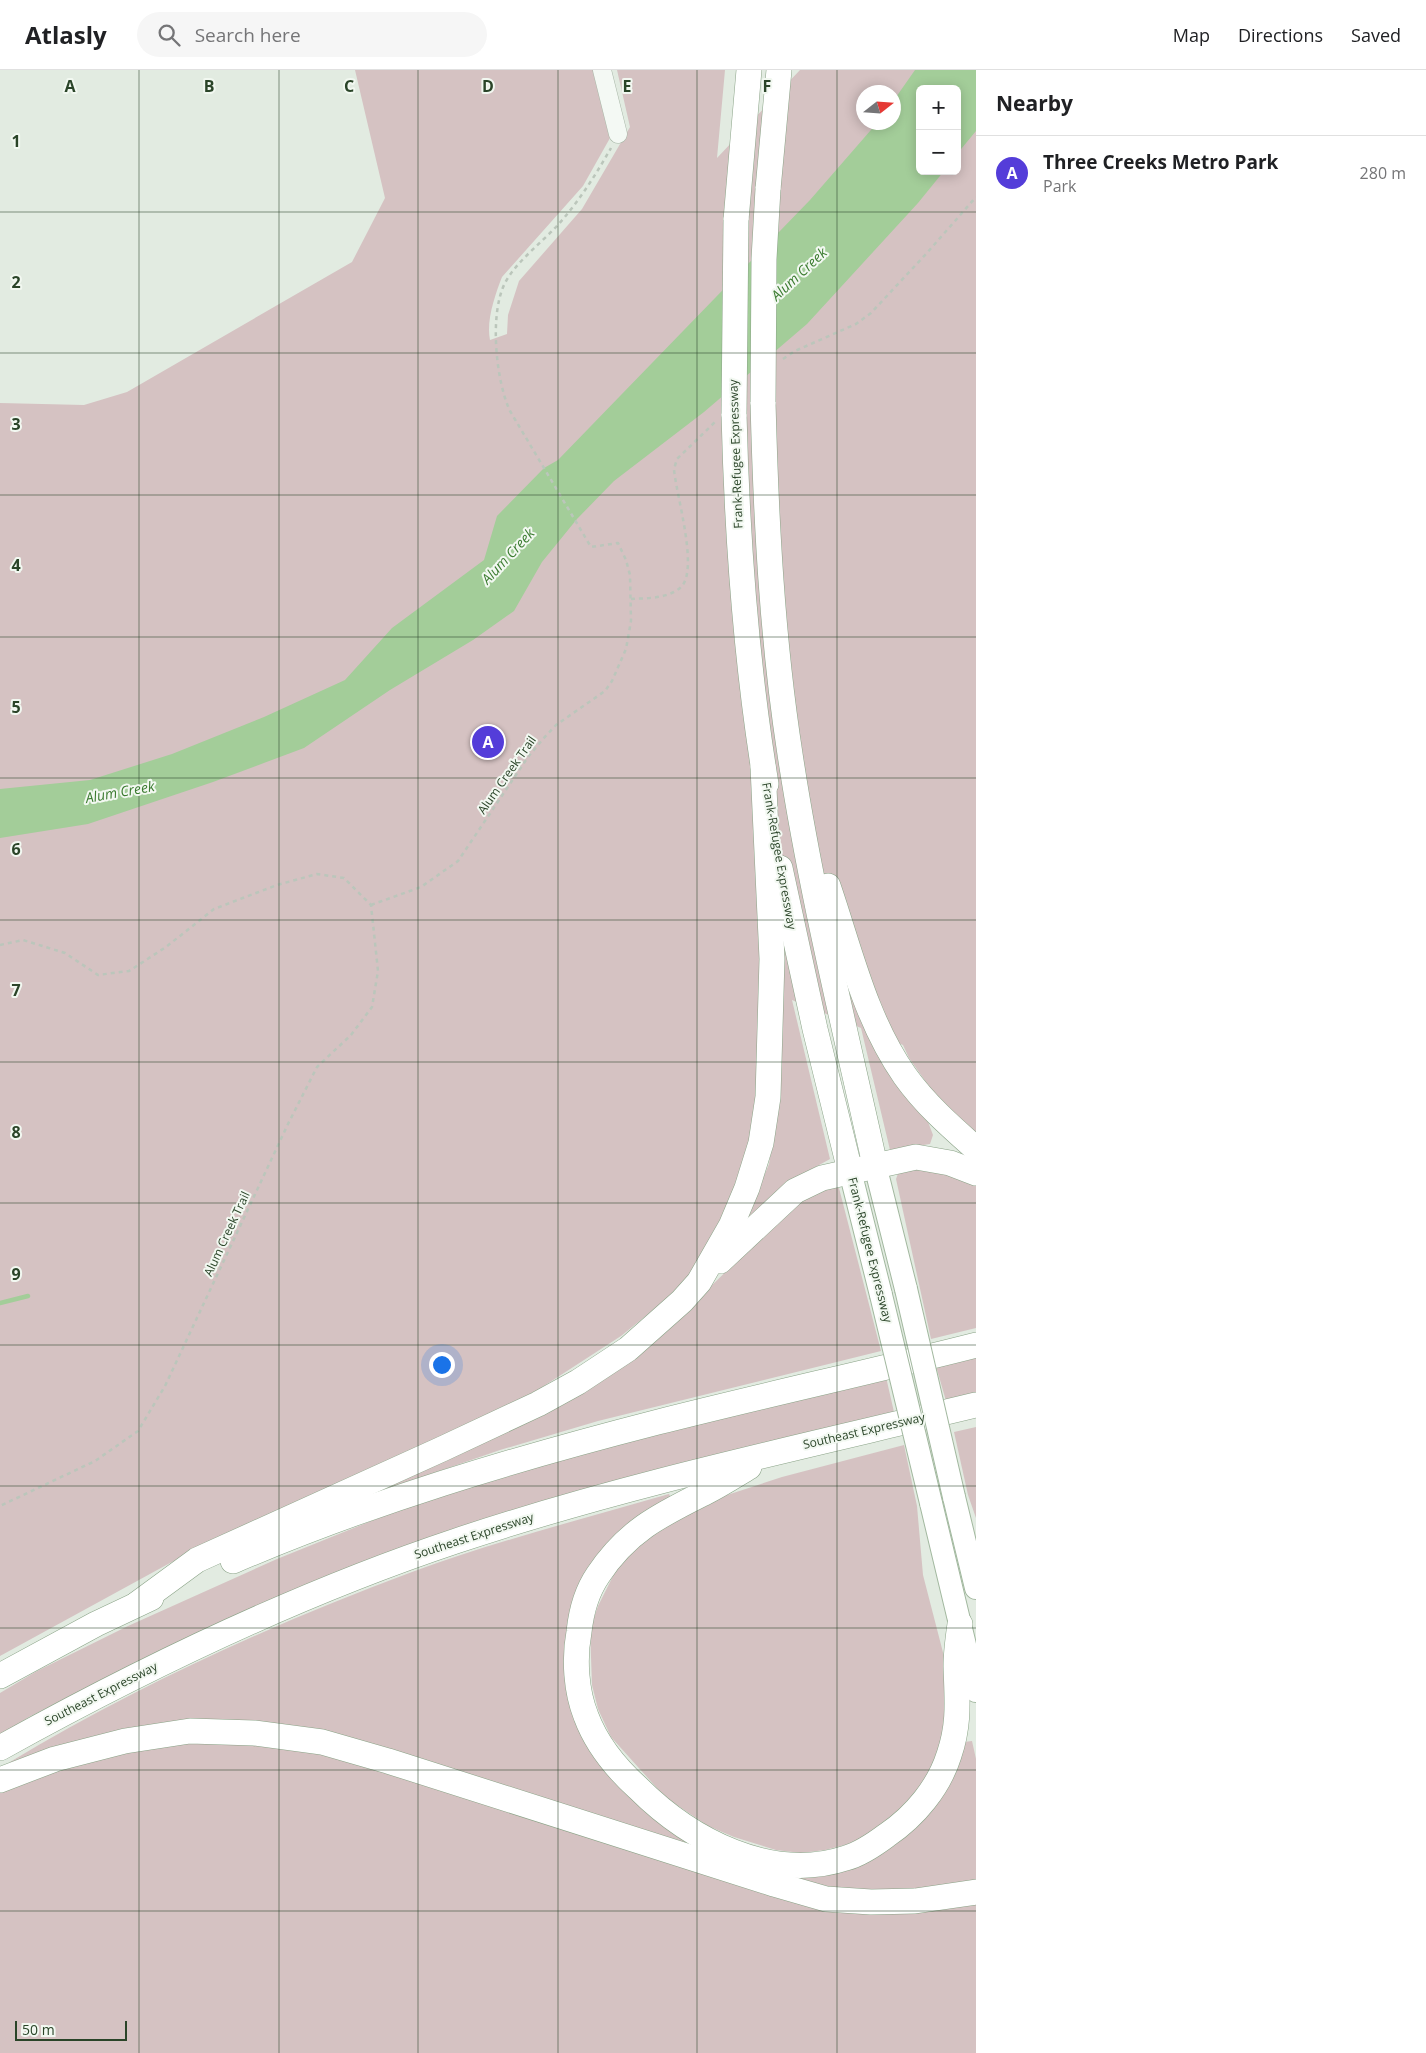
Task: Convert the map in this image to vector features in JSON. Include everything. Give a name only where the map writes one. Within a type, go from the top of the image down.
[{"type":"highway","name":"Frank-Refugee Expressway","points":[[749,70],[736,220],[734,414],[736,500],[746,639],[776,850],[792,931],[850,1171]]},
{"type":"highway","name":"Frank-Refugee Expressway","points":[[779,70],[768,189],[764,268],[763,402],[765,488],[775,634],[809,868],[876,1165]]},
{"type":"highway","points":[[698,1282],[731,1226],[747,1188],[761,1143],[767,1106],[770,1070],[772,959],[763,767]]},
{"type":"highway","points":[[797,795],[857,978],[888,1048],[904,1075],[939,1117],[976,1149]]},
{"type":"highway","points":[[137,1604],[197,1560],[442,1449],[538,1404],[578,1382],[628,1348],[682,1301],[698,1282],[795,1191],[814,1180],[876,1165],[916,1158],[950,1163],[976,1173]]},
{"type":"highway","points":[[0,1676],[96,1624],[236,1560],[316,1528],[457,1478],[658,1422],[976,1345]]},
{"type":"highway","name":"Southeast Expressway","points":[[0,1748],[109,1689],[249,1622],[357,1578],[443,1546],[534,1516],[656,1482],[777,1451],[976,1405]]},
{"type":"highway","points":[[777,1451],[644,1525],[611,1557],[596,1577],[588,1596],[581,1617],[577,1645],[578,1682],[586,1716],[607,1753],[626,1777],[647,1798],[700,1836],[731,1852],[759,1860],[788,1865],[817,1864],[846,1858],[874,1845],[899,1827],[921,1806],[949,1757],[956,1731],[958,1712],[956,1665],[960,1624]]},
{"type":"highway","points":[[0,1780],[55,1759],[125,1741],[190,1732],[254,1732],[322,1742],[388,1761],[826,1899],[871,1902],[915,1901],[976,1892]]},
{"type":"main road","name":"Frank-Refugee Expressway","points":[[876,1165],[976,1588]]},
{"type":"main road","name":"Frank-Refugee Expressway","points":[[850,1171],[976,1691]]},
{"type":"street","points":[[602,70],[618,134]]},
{"type":"path","name":"Alum Creek Trail","points":[[0,1506],[95,1461],[138,1430],[166,1386],[316,1067],[351,1035],[372,1007],[378,971],[371,905],[421,887],[458,861],[528,757],[543,739],[556,725],[605,691],[618,669],[626,649],[631,621],[631,599],[626,560],[618,543],[591,547],[517,422],[506,402],[495,330],[499,302],[505,283],[572,209],[593,178],[618,134]]},
{"type":"path","points":[[0,945],[23,940],[66,953],[98,975],[129,971],[166,947],[214,908],[277,885],[317,874],[344,878],[371,905]]},
{"type":"shaded area","points":[[355,70],[593,70],[610,138],[583,186],[502,277],[490,316],[490,340],[507,334],[508,315],[519,281],[582,209],[630,127],[617,70],[725,70],[717,158],[800,70],[976,70],[976,1133],[945,1109],[909,1058],[903,1045],[874,1033],[925,1114],[933,1135],[930,1144],[890,1150],[861,1028],[792,1000],[830,1159],[792,1180],[751,1219],[747,1217],[769,1164],[778,1102],[755,1120],[743,1176],[710,1247],[679,1289],[621,1336],[530,1395],[170,1563],[0,1656],[0,403],[84,405],[127,392],[352,262],[385,198]]},
{"type":"shaded area","points":[[932,1168],[976,1183],[976,1328],[931,1339],[896,1179],[899,1171]]},
{"type":"shaded area","points":[[828,1185],[839,1188],[881,1351],[598,1421],[500,1450],[373,1494],[372,1490],[668,1328],[745,1253],[816,1188]]},
{"type":"shaded area","points":[[976,1356],[976,1394],[946,1401],[936,1366]]},
{"type":"shaded area","points":[[886,1377],[894,1412],[686,1463],[152,1654],[29,1717],[0,1735],[0,1693],[37,1671],[128,1626],[277,1559],[386,1515],[514,1471]]},
{"type":"shaded area","points":[[976,1427],[976,1518],[968,1495],[954,1432]]},
{"type":"shaded area","points":[[904,1445],[917,1506],[923,1575],[946,1664],[948,1726],[927,1779],[909,1804],[888,1823],[856,1842],[825,1850],[801,1853],[776,1850],[734,1837],[708,1826],[665,1797],[611,1737],[598,1709],[592,1685],[590,1629],[598,1606],[618,1566],[653,1530],[721,1497],[782,1477]]},
{"type":"shaded area","points":[[669,1494],[672,1500],[591,1573],[577,1709],[702,1850],[254,1722],[14,1767],[10,1762],[107,1707],[156,1682],[258,1634],[309,1613],[412,1572],[476,1550]]},
{"type":"shaded area","points":[[210,1740],[319,1752],[783,1896],[976,1901],[976,2053],[0,2053],[0,1793],[57,1771],[115,1753],[162,1744]]},
{"type":"shaded area","points":[[972,1741],[976,1759],[976,1882],[926,1890],[865,1892],[789,1877],[855,1861],[964,1742]]},
{"type":"water","name":"Alum Creek","points":[[915,70],[976,70],[976,131],[961,149],[961,85],[916,85],[916,175],[941,175],[918,203],[807,324],[704,412],[614,481],[577,519],[542,562],[514,611],[473,640],[390,690],[304,748],[213,782],[88,824],[0,838],[0,789],[90,780],[172,754],[264,717],[345,680],[392,628],[484,560],[497,516],[544,468],[558,460],[810,200],[871,130],[901,130],[901,90]]},
{"type":"waterway","points":[[0,1303],[28,1296]]},
{"type":"place","name":"Three Creeks Metro Park","points":[[488,742]]}]
